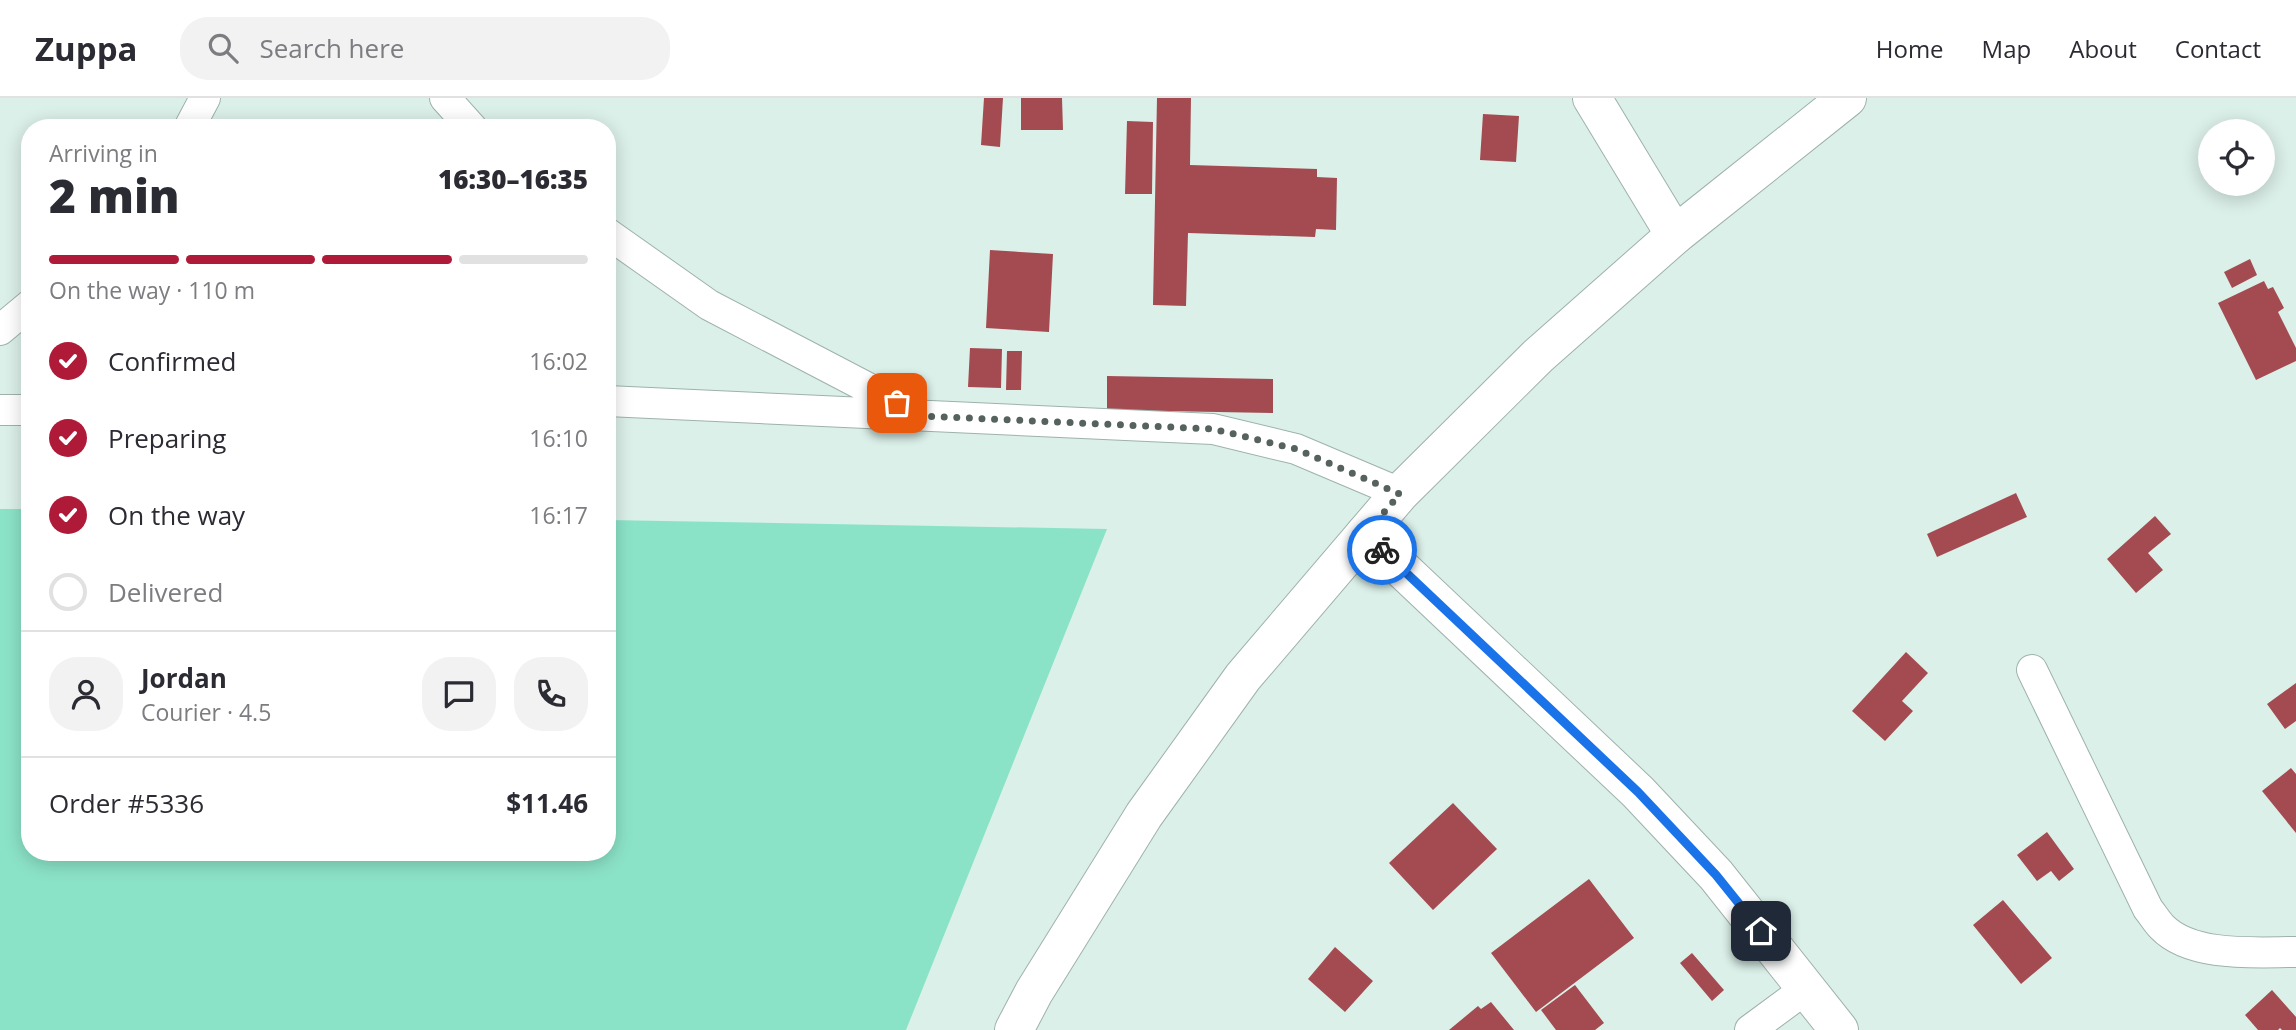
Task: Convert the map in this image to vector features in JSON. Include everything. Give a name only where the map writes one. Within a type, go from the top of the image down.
[{"type":"main road","points":[[1592,98],[1675,235]]},
{"type":"main road","points":[[1014,1030],[1034,992],[1144,815],[1243,677],[1400,494],[1538,356],[1675,235],[1847,98]]},
{"type":"main road","points":[[1365,534],[1638,792],[1716,875],[1839,1030]]},
{"type":"street","points":[[194,119],[205,98]]},
{"type":"street","points":[[445,98],[464,119]]},
{"type":"street","points":[[616,239],[709,305],[922,416]]},
{"type":"street","points":[[0,330],[21,312]]},
{"type":"street","points":[[616,401],[1213,429],[1296,449],[1400,494]]},
{"type":"street","points":[[0,410],[21,410]]},
{"type":"street","points":[[2032,670],[2148,909],[2163,929],[2184,942],[2210,949],[2240,953],[2296,952]]},
{"type":"street","points":[[1750,1030],[1807,988]]},
{"type":"green space","points":[[0,509],[21,509],[21,861],[616,861],[616,520],[1107,529],[906,1030],[0,1030]]},
{"type":"building","points":[[984,98],[1003,98],[1000,147],[981,145]]},
{"type":"building","points":[[1021,98],[1062,98],[1063,130],[1021,130]]},
{"type":"building","points":[[1157,98],[1191,98],[1190,165],[1317,169],[1317,177],[1337,178],[1336,230],[1316,229],[1315,237],[1188,233],[1186,306],[1153,305]]},
{"type":"building","points":[[1483,114],[1519,116],[1516,162],[1480,160]]},
{"type":"building","points":[[1127,121],[1153,122],[1152,194],[1125,194]]},
{"type":"building","points":[[990,250],[1053,254],[1049,332],[986,328]]},
{"type":"building","points":[[2250,259],[2257,275],[2232,288],[2224,272]]},
{"type":"building","points":[[2264,281],[2268,289],[2273,287],[2284,308],[2278,312],[2296,348],[2296,361],[2256,380],[2218,303]]},
{"type":"building","points":[[970,348],[1002,349],[1001,388],[968,387]]},
{"type":"building","points":[[1007,351],[1022,351],[1021,390],[1006,390]]},
{"type":"building","points":[[1107,376],[1273,379],[1273,413],[1107,410]]},
{"type":"building","points":[[2016,493],[2027,517],[1937,557],[1927,534]]},
{"type":"building","points":[[2155,516],[2171,534],[2148,553],[2163,570],[2136,593],[2107,559]]},
{"type":"building","points":[[1906,652],[1928,673],[1902,701],[1913,711],[1885,741],[1852,711]]},
{"type":"building","points":[[2296,683],[2296,721],[2285,729],[2267,704]]},
{"type":"building","points":[[2291,768],[2296,774],[2296,833],[2262,791]]},
{"type":"building","points":[[1453,803],[1497,849],[1433,910],[1389,863]]},
{"type":"building","points":[[2047,832],[2074,869],[2059,881],[2051,871],[2037,881],[2017,855]]},
{"type":"building","points":[[1589,879],[1634,938],[1536,1012],[1491,953]]},
{"type":"building","points":[[2003,900],[2052,958],[2021,984],[1973,925]]},
{"type":"building","points":[[1335,947],[1373,981],[1345,1012],[1308,979]]},
{"type":"building","points":[[1692,953],[1724,990],[1712,1001],[1680,963]]},
{"type":"building","points":[[1575,985],[1604,1023],[1595,1030],[1556,1030],[1541,1010]]},
{"type":"building","points":[[2272,990],[2296,1017],[2296,1030],[2258,1030],[2245,1015]]},
{"type":"building","points":[[1491,1002],[1514,1030],[1449,1030],[1478,1006],[1481,1009]]},
{"type":"way so far","points":[[897,403],[922,416],[1213,429],[1296,449],[1400,494],[1365,534],[1382,550]]},
{"type":"route","points":[[1382,550],[1638,792],[1716,875],[1761,931]]}]
